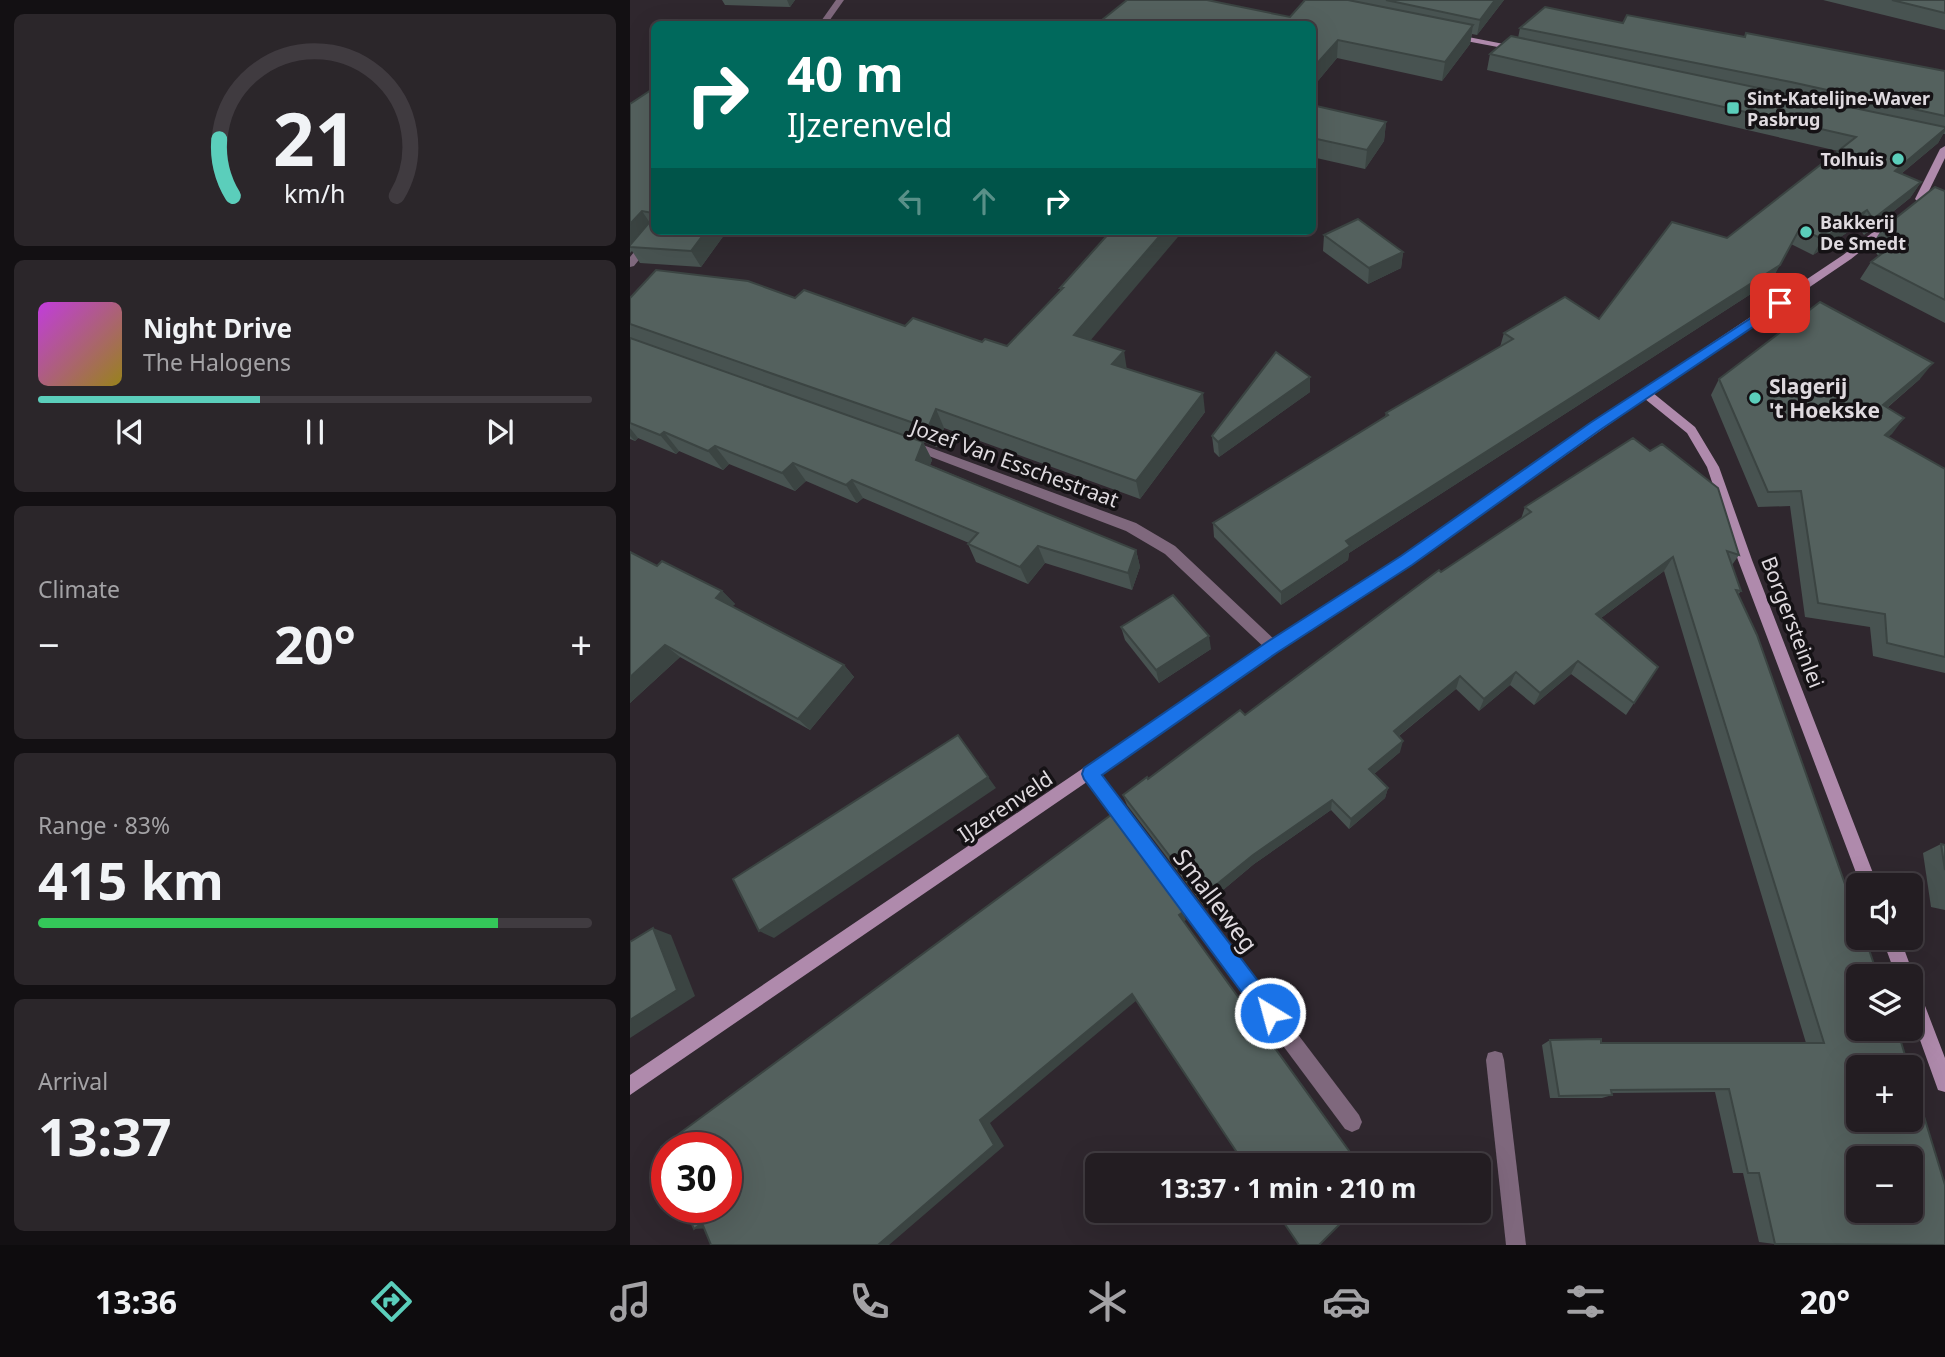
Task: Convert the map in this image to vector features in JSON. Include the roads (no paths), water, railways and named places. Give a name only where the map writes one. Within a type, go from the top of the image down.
[{"type":"street","points":[[824,21],[840,0]]},
{"type":"street","points":[[1443,34],[1524,50]]},
{"type":"street","name":"IJzerenveld","points":[[1920,200],[1945,149]]},
{"type":"street","name":"IJzerenveld","points":[[630,1086],[1273,647],[1406,561],[1595,427],[1847,257],[1920,200],[1933,195]]},
{"type":"street","points":[[630,264],[654,235]]},
{"type":"street","name":"Borgersteinlei","points":[[1646,394],[1691,430],[1713,467],[1745,559],[1865,873]]},
{"type":"street","name":"Jozef Van Esschestraat","points":[[895,439],[1131,527],[1170,550],[1273,647]]},
{"type":"street","name":"Smalleweg","points":[[1090,774],[1352,1122]]},
{"type":"street","points":[[1923,1023],[1945,1083]]},
{"type":"street","points":[[1495,1060],[1516,1245]]},
{"type":"place","name":"Sint-Katelijne-Waver Pasbrug","points":[[1733,108]]},
{"type":"place","name":"Tolhuis","points":[[1898,159]]},
{"type":"place","name":"Bakkerij De Smedt","points":[[1806,232]]},
{"type":"place","name":"Slagerij 't Hoekske","points":[[1755,398]]}]
